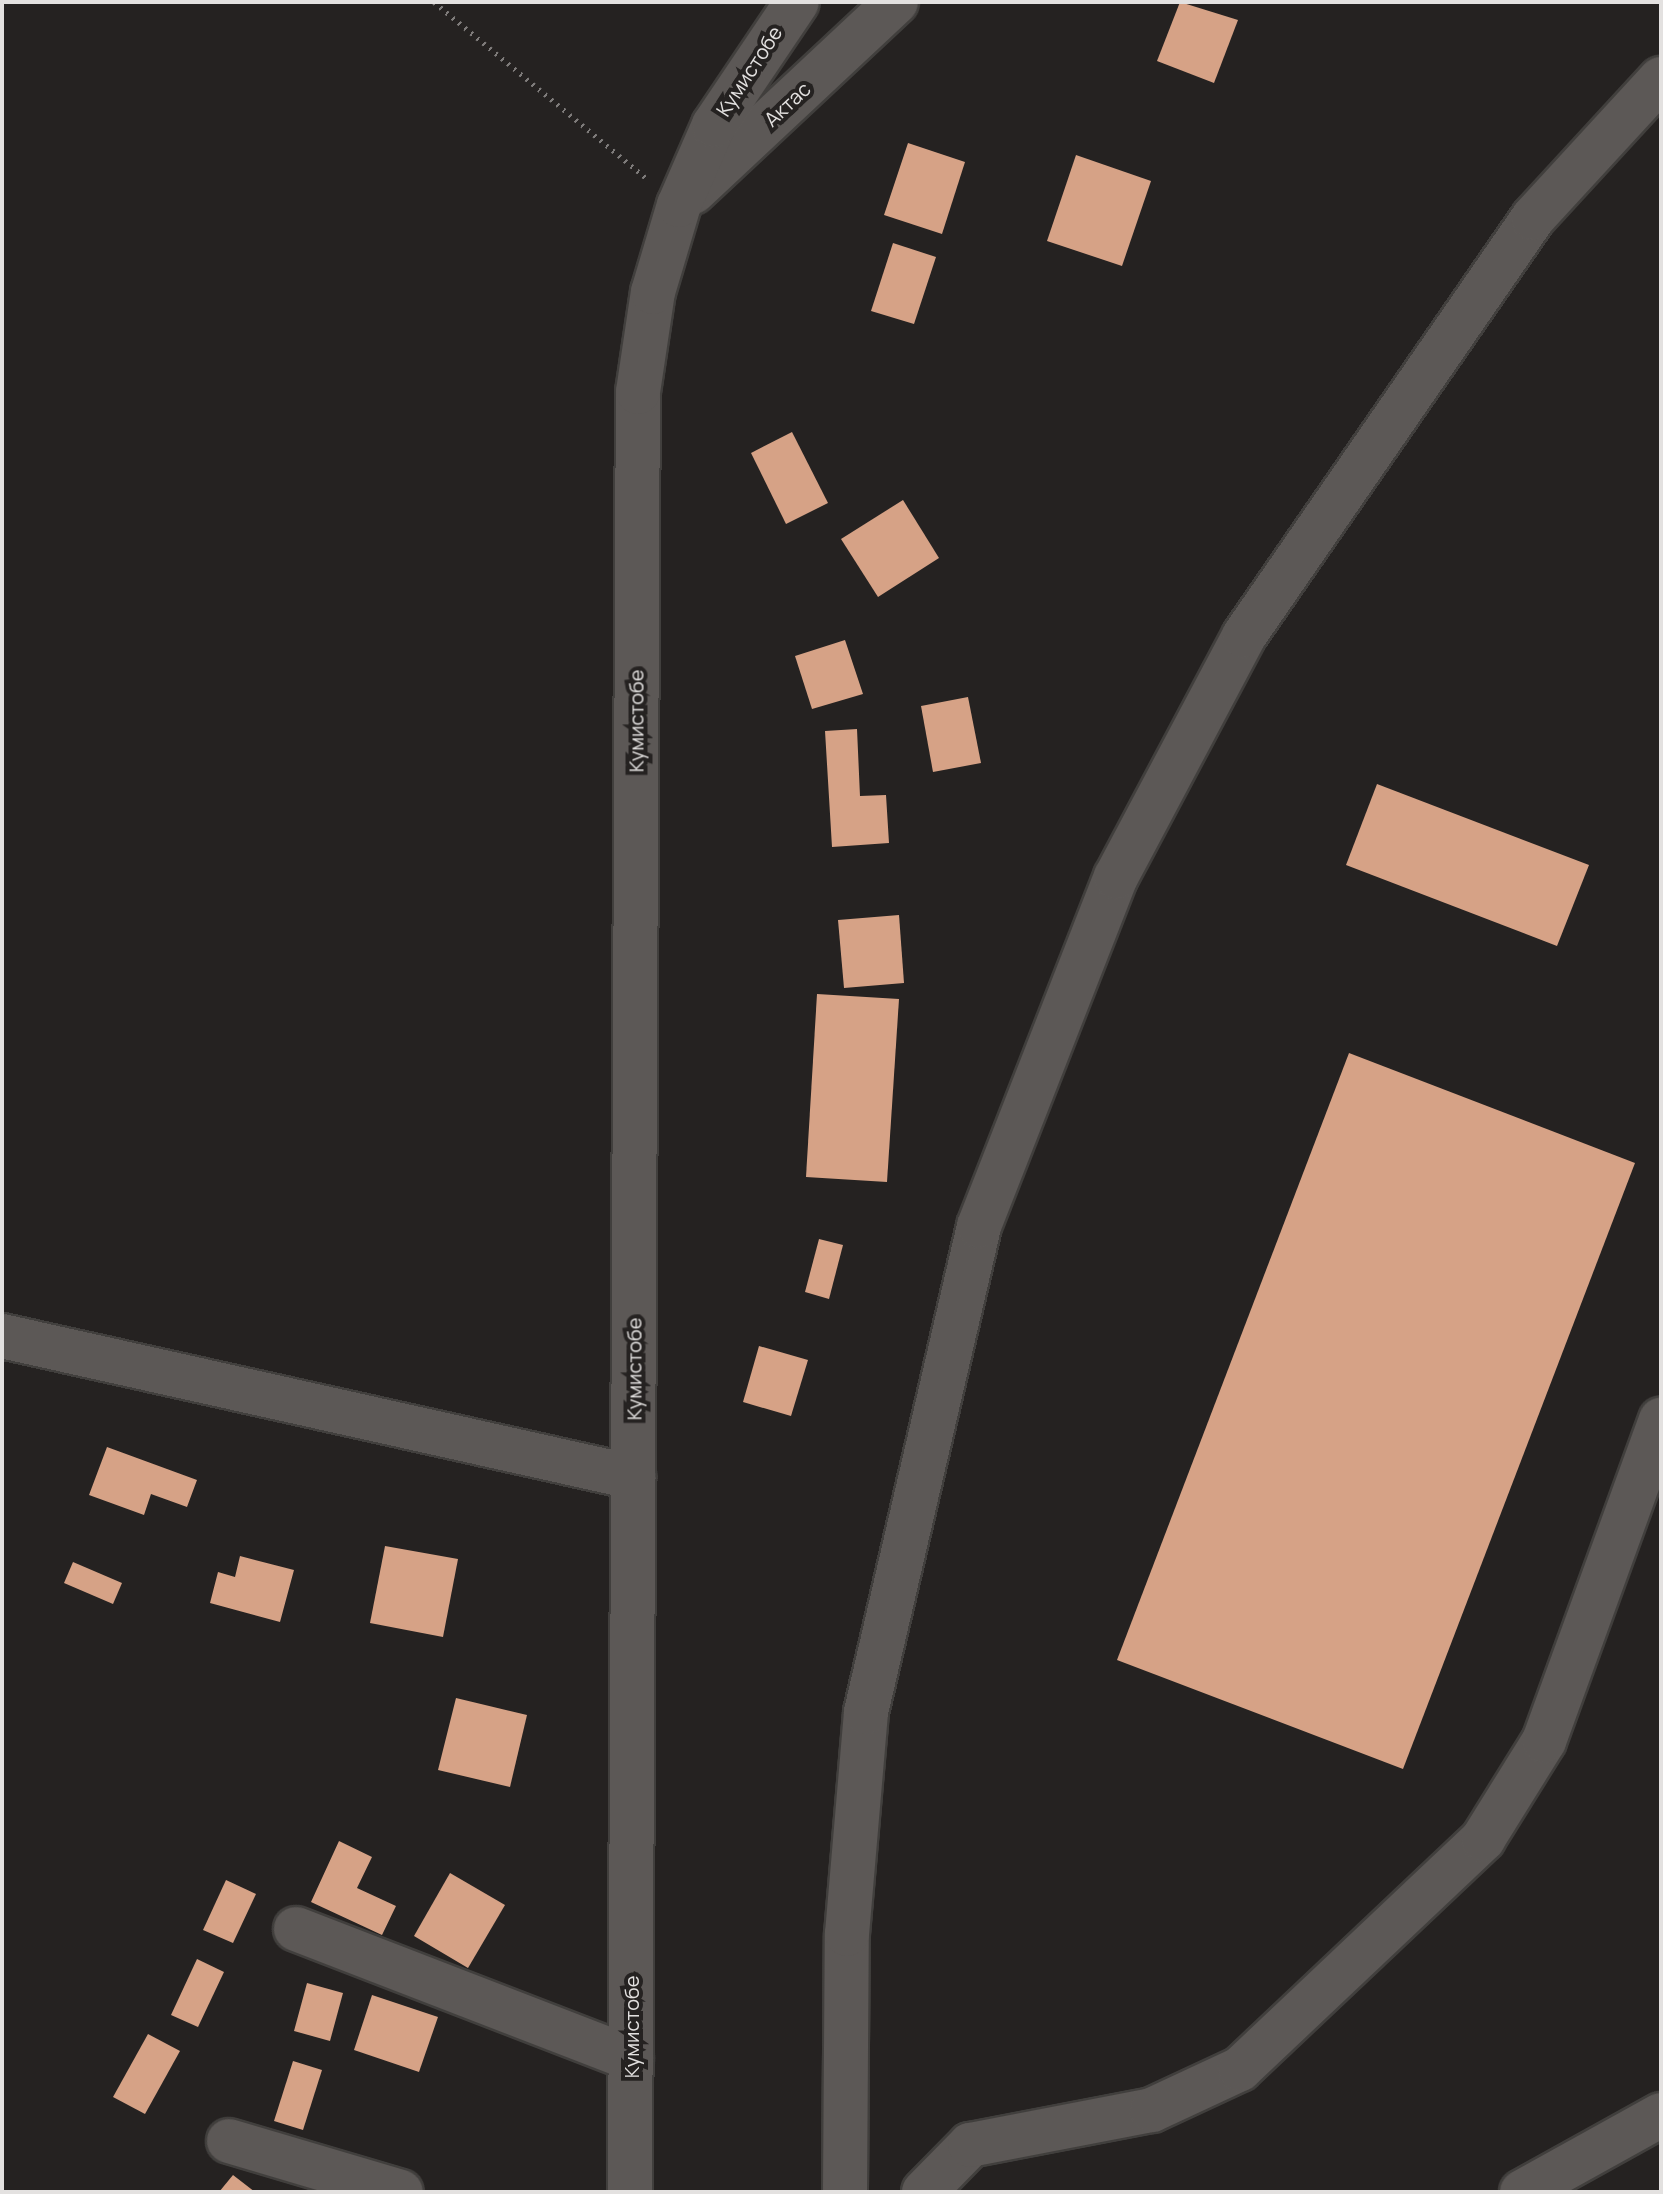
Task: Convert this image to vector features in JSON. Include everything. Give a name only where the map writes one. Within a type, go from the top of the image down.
[{"type":"street","name":"Кумистобе","points":[[630,2192],[638,392],[653,292],[679,205],[714,125],[797,2]]},
{"type":"street","name":"Актас","points":[[679,205],[896,2]]},
{"type":"street","points":[[845,2192],[847,1934],[866,1712],[979,1226],[1116,877],[1244,636],[1533,218],[1661,79]]},
{"type":"street","points":[[2,1336],[633,1477]]},
{"type":"street","points":[[924,2192],[970,2145],[1152,2110],[1240,2069],[1483,1839],[1544,1741],[1661,1420]]},
{"type":"street","points":[[296,1929],[631,2058]]},
{"type":"street","points":[[1522,2192],[1661,2115]]},
{"type":"street","points":[[229,2141],[401,2192]]},
{"type":"path","points":[[434,2],[679,205]]},
{"type":"building","points":[[1180,2],[1238,20],[1214,83],[1157,61]]},
{"type":"building","points":[[908,143],[965,162],[942,234],[884,215]]},
{"type":"building","points":[[1076,155],[1151,181],[1122,266],[1047,241]]},
{"type":"building","points":[[893,243],[936,257],[914,324],[871,311]]},
{"type":"building","points":[[792,432],[828,503],[786,524],[751,453]]},
{"type":"building","points":[[903,500],[939,558],[878,597],[841,539]]},
{"type":"building","points":[[845,640],[863,694],[812,709],[795,656]]},
{"type":"building","points":[[968,697],[981,763],[933,772],[921,706]]},
{"type":"building","points":[[857,729],[860,796],[886,795],[889,843],[832,847],[825,731]]},
{"type":"building","points":[[1377,784],[1589,865],[1557,946],[1346,865]]},
{"type":"building","points":[[899,915],[904,983],[844,988],[838,920]]},
{"type":"building","points":[[817,994],[899,999],[887,1182],[806,1177]]},
{"type":"building","points":[[1349,1053],[1635,1163],[1403,1769],[1117,1660]]},
{"type":"building","points":[[819,1239],[843,1245],[829,1299],[805,1292]]},
{"type":"building","points":[[759,1346],[808,1360],[791,1416],[743,1402]]},
{"type":"building","points":[[107,1447],[197,1480],[187,1507],[151,1494],[144,1515],[89,1495]]},
{"type":"building","points":[[385,1546],[458,1559],[443,1637],[370,1623]]},
{"type":"building","points":[[240,1556],[294,1570],[280,1622],[210,1603],[218,1572],[235,1577]]},
{"type":"building","points":[[73,1562],[122,1583],[113,1604],[64,1583]]},
{"type":"building","points":[[456,1698],[527,1715],[510,1787],[438,1770]]},
{"type":"building","points":[[339,1841],[372,1857],[357,1888],[396,1906],[382,1935],[311,1902]]},
{"type":"building","points":[[450,1873],[505,1905],[468,1968],[414,1936]]},
{"type":"building","points":[[226,1880],[256,1894],[233,1943],[203,1930]]},
{"type":"building","points":[[197,1959],[224,1972],[198,2027],[171,2015]]},
{"type":"building","points":[[307,1983],[343,1993],[330,2041],[294,2031]]},
{"type":"building","points":[[372,1995],[438,2017],[419,2072],[354,2050]]},
{"type":"building","points":[[148,2034],[180,2051],[145,2114],[113,2097]]},
{"type":"building","points":[[293,2061],[322,2070],[303,2130],[274,2121]]},
{"type":"building","points":[[233,2175],[255,2192],[219,2192]]}]
